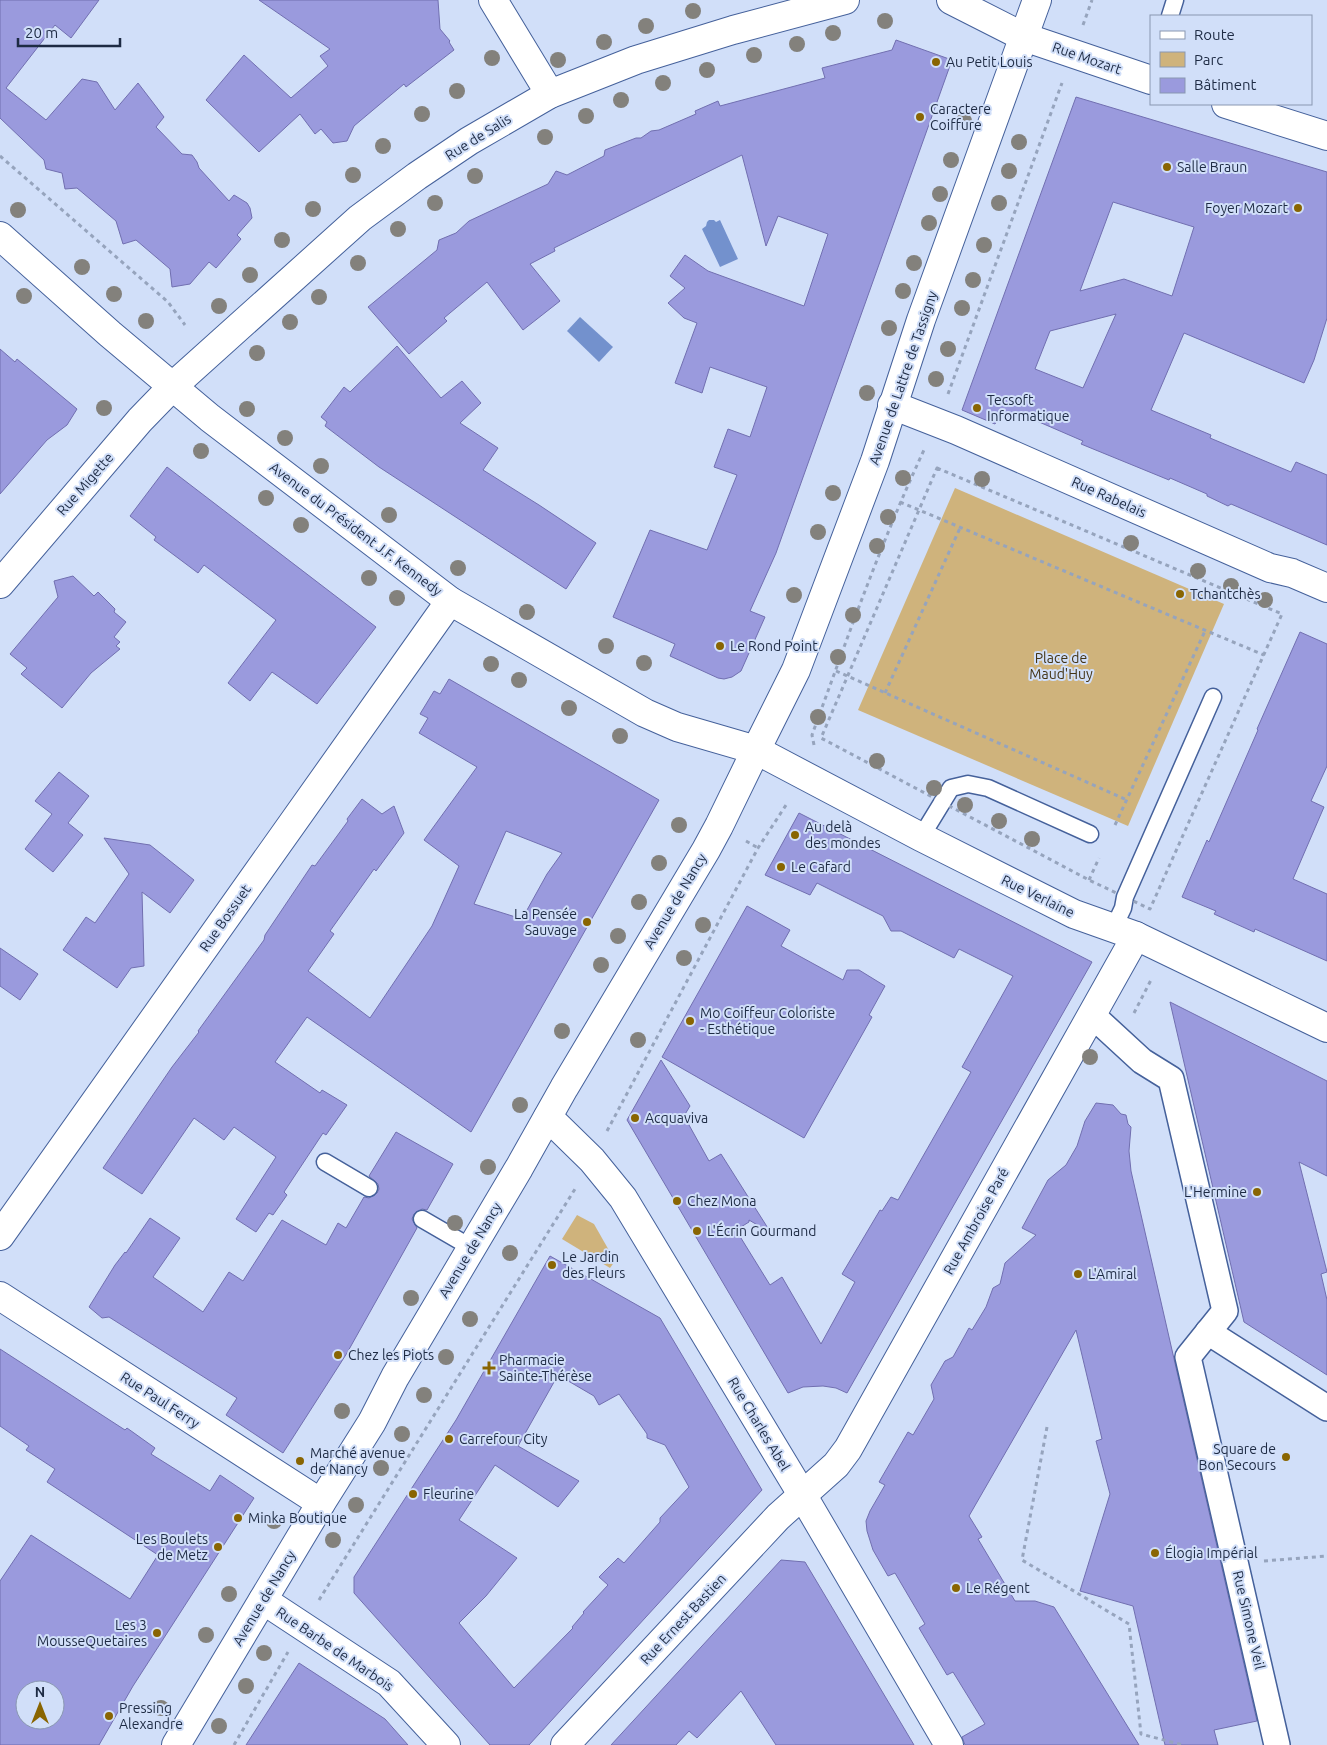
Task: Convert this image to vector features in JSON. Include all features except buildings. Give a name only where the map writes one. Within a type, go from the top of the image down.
[{"type":"street","points":[[493,0],[550,94]]},
{"type":"street","name":"Rue de Salis","points":[[173,386],[360,218],[468,141],[550,94],[636,60],[733,30],[845,0]]},
{"type":"street","points":[[951,0],[1024,37]]},
{"type":"street","name":"Avenue de Lattre de Tassigny","points":[[756,750],[796,670],[875,461],[931,292],[1037,0]]},
{"type":"street","name":"Rue Mozart","points":[[1024,37],[1150,78]]},
{"type":"street","points":[[1229,105],[1327,136]]},
{"type":"street","name":"Avenue du Président J.F. Kennedy","points":[[0,236],[110,334],[210,418],[450,601],[645,713],[677,727],[756,750]]},
{"type":"street","name":"Rue Migette","points":[[0,584],[140,420],[173,386]]},
{"type":"street","name":"Rue Rabelais","points":[[892,405],[937,422],[1270,568],[1292,574],[1327,588]]},
{"type":"street","name":"Rue Bossuet","points":[[0,1236],[450,601]]},
{"type":"street","name":"Rue Verlaine","points":[[756,750],[921,837],[1074,914],[1125,933],[1327,1028]]},
{"type":"street","name":"Avenue de Nancy","points":[[176,1745],[320,1503],[372,1422],[395,1377],[715,834],[756,750]]},
{"type":"street","name":"Rue Ambroise Paré","points":[[803,1496],[836,1465],[848,1449],[1092,1015],[1125,933]]},
{"type":"street","name":"Rue Simone Veil","points":[[1092,1015],[1119,1042],[1142,1061],[1171,1079],[1224,1311],[1188,1357],[1277,1745]]},
{"type":"street","name":"Rue Charles Abel","points":[[548,1117],[592,1160],[623,1198],[803,1496],[949,1745]]},
{"type":"street","name":"Rue Paul Ferry","points":[[0,1296],[320,1503]]},
{"type":"street","points":[[1208,1332],[1327,1408]]},
{"type":"street","name":"Rue Ernest Bastien","points":[[565,1745],[778,1517],[803,1496]]},
{"type":"street","name":"Rue Barbe de Marbois","points":[[263,1600],[390,1683],[446,1745]]},
{"type":"lane","points":[[1170,15],[1175,0]]},
{"type":"lane","points":[[1125,933],[1125,897],[1213,697]]},
{"type":"lane","points":[[921,837],[951,788],[968,784],[988,788],[1090,834]]},
{"type":"lane","points":[[325,1162],[369,1188]]},
{"type":"lane","points":[[422,1219],[472,1248]]},
{"type":"path","points":[[815,750],[812,735],[900,502],[937,422],[1092,0]]},
{"type":"path","points":[[0,156],[168,302],[185,325]]},
{"type":"path","points":[[937,468],[1282,614],[1150,909],[1089,880],[821,738],[918,510],[937,468]]},
{"type":"path","points":[[900,502],[1264,655]]},
{"type":"path","points":[[885,693],[960,528]]},
{"type":"path","points":[[1114,827],[1205,631]]},
{"type":"path","points":[[836,671],[1127,800]]},
{"type":"path","points":[[234,1745],[303,1626],[570,1199],[758,848],[789,801]]},
{"type":"path","points":[[1089,880],[1102,853]]},
{"type":"path","points":[[1119,1042],[1153,976]]},
{"type":"path","points":[[1047,1427],[1022,1560],[1129,1624],[1141,1734],[1183,1745]]},
{"type":"path","points":[[1236,1563],[1327,1556]]},
{"type":"green space","name":"Place de Maud'Huy","points":[[955,488],[1224,604],[1128,826],[858,710]]},
{"type":"green space","points":[[577,1215],[594,1224],[615,1261],[610,1268],[562,1239]]},
{"type":"water","points":[[709,220],[716,222],[720,220],[738,259],[720,267],[702,229]]},
{"type":"water","points":[[580,317],[613,347],[599,362],[567,331]]},
{"type":"place","name":"Au Petit Louis","points":[[936,62]]},
{"type":"place","name":"Caractere Coiffure","points":[[920,117]]},
{"type":"place","name":"Salle Braun","points":[[1167,167]]},
{"type":"place","name":"Foyer Mozart","points":[[1298,208]]},
{"type":"place","name":"Tecsoft Informatique","points":[[977,408]]},
{"type":"place","name":"Tchantchès","points":[[1180,594]]},
{"type":"place","name":"Le Rond Point","points":[[720,646]]},
{"type":"place","name":"Au delà des mondes","points":[[795,835]]},
{"type":"place","name":"Le Cafard","points":[[781,867]]},
{"type":"place","name":"La Pensée Sauvage","points":[[587,922]]},
{"type":"place","name":"Mo Coiffeur Coloriste - Esthétique","points":[[690,1021]]},
{"type":"place","name":"Acquaviva","points":[[635,1118]]},
{"type":"place","name":"L'Hermine","points":[[1257,1192]]},
{"type":"place","name":"Chez Mona","points":[[677,1201]]},
{"type":"place","name":"L'Écrin Gourmand","points":[[697,1231]]},
{"type":"place","name":"Le Jardin des Fleurs","points":[[552,1265]]},
{"type":"place","name":"L'Amiral","points":[[1078,1274]]},
{"type":"place","name":"Chez les Piots","points":[[338,1355]]},
{"type":"place","name":"Pharmacie Sainte-Thérèse","points":[[489,1368]]},
{"type":"place","name":"Carrefour City","points":[[449,1439]]},
{"type":"place","name":"Square de Bon Secours","points":[[1286,1457]]},
{"type":"place","name":"Marché avenue de Nancy","points":[[300,1461]]},
{"type":"place","name":"Fleurine","points":[[413,1494]]},
{"type":"place","name":"Minka Boutique","points":[[238,1518]]},
{"type":"place","name":"Les Boulets de Metz","points":[[218,1547]]},
{"type":"place","name":"Élogia Impérial","points":[[1155,1553]]},
{"type":"place","name":"Le Régent","points":[[956,1588]]},
{"type":"place","name":"Les 3 MousseQuetaires","points":[[157,1633]]},
{"type":"place","name":"Pressing Alexandre","points":[[109,1716]]}]
